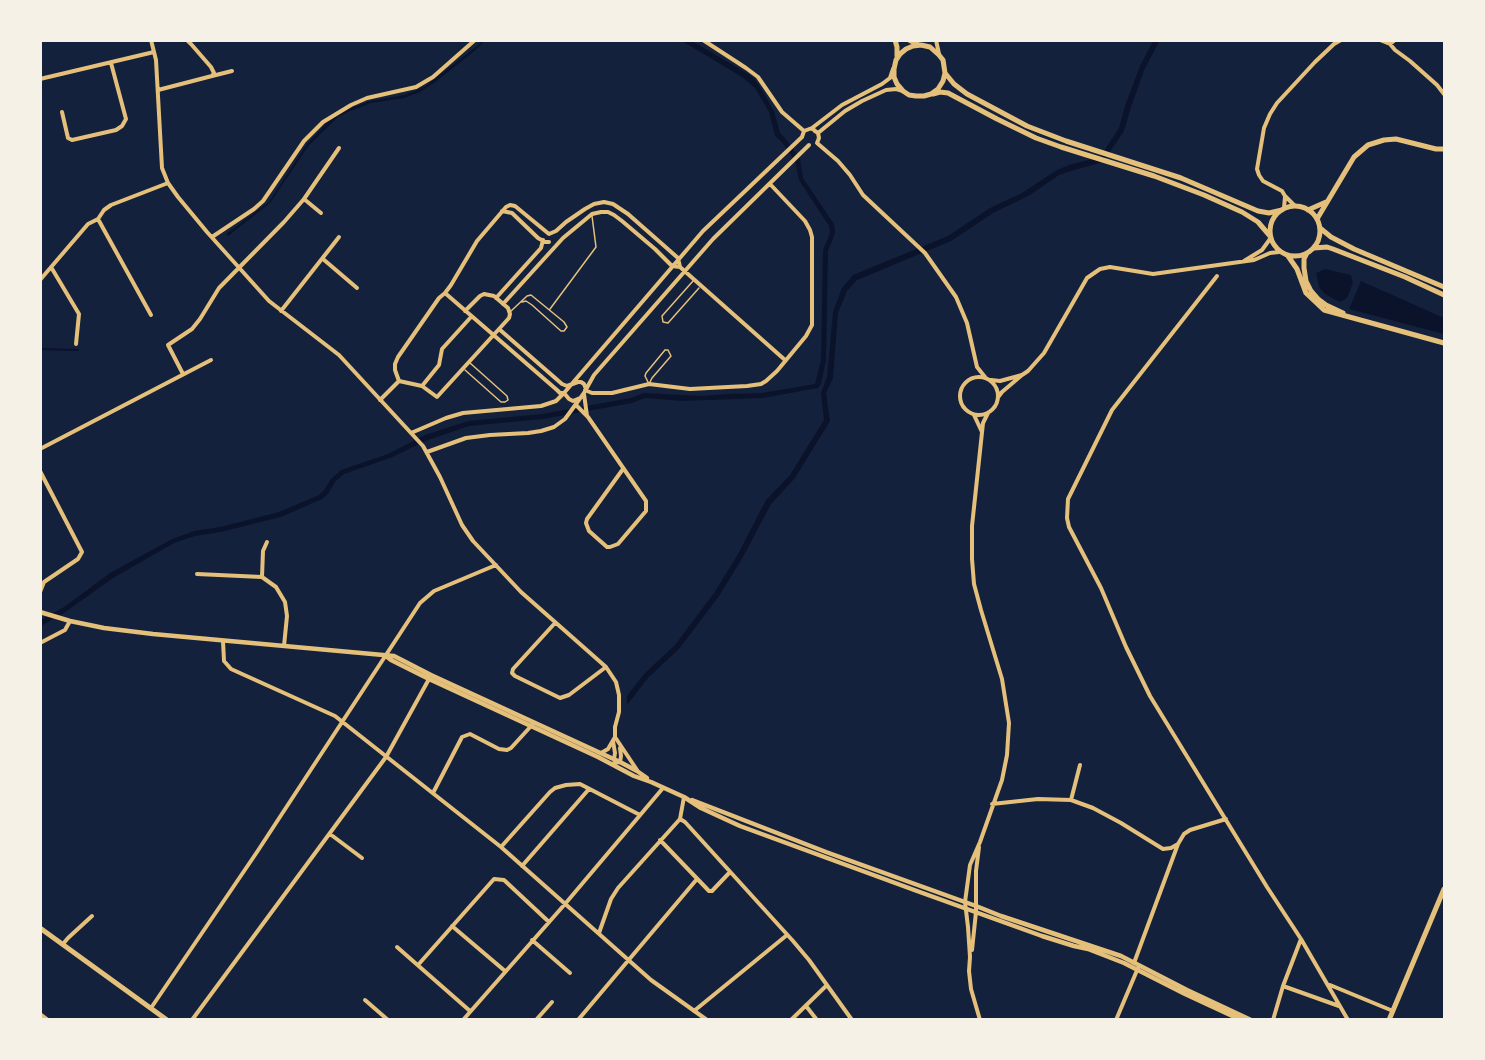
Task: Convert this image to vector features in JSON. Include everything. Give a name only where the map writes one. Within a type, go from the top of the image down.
[{"type":"main road","points":[[895,40],[897,53],[894,77],[903,91],[909,94],[924,96],[940,92],[954,95],[1011,126],[1061,147],[1179,185],[1258,222],[1279,252],[1288,256],[1301,256],[1307,253],[1314,248],[1320,235],[1317,219],[1308,210],[1295,206],[1269,213],[1258,211],[1181,178],[1066,141],[1027,126],[967,94],[945,73]]},
{"type":"main road","points":[[909,40],[935,50],[943,60],[945,73],[943,81],[931,94]]},
{"type":"main road","points":[[896,60],[906,49],[924,44]]},
{"type":"main road","points":[[1317,219],[1354,157],[1368,145],[1396,139],[1444,149]]},
{"type":"main road","points":[[1308,210],[1328,201]]},
{"type":"main road","points":[[1270,237],[1272,221],[1283,209]]},
{"type":"main road","points":[[1320,228],[1331,237],[1354,249],[1444,287]]},
{"type":"main road","points":[[1314,248],[1334,249],[1444,295]]},
{"type":"main road","points":[[1307,253],[1304,268],[1306,281],[1311,291],[1326,305],[1358,319]]},
{"type":"main road","points":[[1288,256],[1298,269],[1306,293],[1324,310],[1444,343]]},
{"type":"main road","points":[[1389,1020],[1444,889]]},
{"type":"main road","points":[[40,928],[167,1020]]},
{"type":"street","points":[[151,40],[158,90],[162,168],[177,197],[239,268],[281,311],[339,355],[423,446],[462,525],[473,541],[521,592],[606,667],[616,682],[619,695],[619,712],[614,739],[617,763]]},
{"type":"street","points":[[187,40],[211,67],[214,73],[212,76]]},
{"type":"street","points":[[212,237],[263,201],[304,141],[329,118],[367,98],[416,87],[433,77],[475,40]]},
{"type":"street","points":[[703,40],[758,77],[783,112],[804,130]]},
{"type":"street","points":[[936,40],[939,55]]},
{"type":"street","points":[[1295,206],[1282,191],[1263,181],[1258,175],[1264,128],[1277,102],[1334,44],[1341,40]]},
{"type":"street","points":[[1380,40],[1390,44],[1437,85],[1444,94]]},
{"type":"street","points":[[1390,44],[1395,40]]},
{"type":"street","points":[[40,79],[154,52]]},
{"type":"street","points":[[62,112],[69,139],[116,130],[122,126],[126,119],[111,63]]},
{"type":"street","points":[[804,130],[812,128],[842,105],[882,84],[890,78],[894,69]]},
{"type":"street","points":[[158,90],[232,71]]},
{"type":"street","points":[[818,133],[845,111],[862,101],[886,90],[903,91]]},
{"type":"street","points":[[812,128],[818,133],[817,143]]},
{"type":"street","points":[[411,433],[463,413],[541,406],[556,401],[678,258],[703,231],[802,137],[804,130]]},
{"type":"street","points":[[802,137],[803,141],[809,145]]},
{"type":"street","points":[[427,452],[466,438],[548,429],[565,419],[594,375],[713,239],[809,145],[817,143]]},
{"type":"street","points":[[817,143],[838,161],[863,195],[925,253],[956,297],[967,323],[976,367],[995,384],[999,397]]},
{"type":"street","points":[[183,374],[168,345],[192,329],[219,288],[284,222],[339,148]]},
{"type":"street","points":[[40,280],[88,224],[98,219],[111,204],[168,183]]},
{"type":"street","points":[[585,391],[612,393],[649,384],[690,389],[747,386],[761,384],[774,374],[806,336],[812,325],[812,237],[804,221],[770,184]]},
{"type":"street","points":[[1283,209],[1285,196]]},
{"type":"street","points":[[304,198],[321,213]]},
{"type":"street","points":[[549,234],[594,204],[604,202],[613,204],[678,258],[680,267]]},
{"type":"street","points":[[399,381],[395,370],[398,357],[439,297],[445,293],[477,241],[502,211],[510,205],[514,206],[549,234]]},
{"type":"street","points":[[502,211],[512,213],[543,240],[557,244]]},
{"type":"street","points":[[504,304],[557,244],[583,220],[592,214],[601,212],[614,215],[656,249],[672,266],[680,267],[685,271],[785,360]]},
{"type":"street","points":[[98,219],[151,315]]},
{"type":"street","points":[[549,234],[549,242]]},
{"type":"street","points":[[281,311],[339,237]]},
{"type":"street","points":[[1243,262],[1262,250],[1270,237]]},
{"type":"street","points":[[496,298],[540,248],[543,240]]},
{"type":"street","points":[[976,367],[960,394],[963,407],[979,415],[994,409],[1002,392],[1028,371],[1044,352],[1087,278],[1100,269],[1110,267],[1153,274],[1243,262],[1279,252]]},
{"type":"street","points":[[323,259],[357,288]]},
{"type":"street","points":[[51,267],[79,314],[76,344]]},
{"type":"street","points":[[1216,276],[1112,410],[1068,499],[1067,518],[1069,527],[1101,588],[1150,696],[1267,887],[1302,939],[1348,1020]]},
{"type":"street","points":[[445,293],[560,393],[564,393],[573,401],[580,398]]},
{"type":"street","points":[[399,381],[422,386],[436,397],[509,318],[510,313],[504,304],[489,294],[480,296],[465,311]]},
{"type":"street","points":[[422,386],[440,365],[442,350],[471,317]]},
{"type":"street","points":[[499,329],[562,384],[567,386],[578,382],[584,384],[588,417]]},
{"type":"street","points":[[40,449],[210,360]]},
{"type":"street","points":[[991,380],[1000,381],[1022,375]]},
{"type":"street","points":[[972,377],[985,377]]},
{"type":"street","points":[[380,400],[399,381]]},
{"type":"street","points":[[576,405],[588,417],[646,501],[646,511],[618,544],[610,548],[588,531],[586,523],[623,469]]},
{"type":"street","points":[[981,1020],[971,989],[965,902],[970,864],[1002,780],[1007,755],[1009,723],[1002,679],[974,584],[972,559],[972,526],[983,423],[988,413]]},
{"type":"street","points":[[974,414],[982,433]]},
{"type":"street","points":[[40,471],[82,552],[78,559],[42,582],[40,591]]},
{"type":"street","points":[[262,577],[263,551],[267,542]]},
{"type":"street","points":[[151,1008],[257,852],[420,603],[434,591],[496,565]]},
{"type":"street","points":[[197,574],[262,577],[276,587],[285,602],[287,616],[284,646]]},
{"type":"street","points":[[40,612],[104,628],[394,656],[441,680],[550,729],[617,763],[634,776],[684,797],[701,808],[740,826],[1121,956],[1185,994],[1241,1020]]},
{"type":"street","points":[[40,643],[65,630],[70,621]]},
{"type":"street","points":[[555,623],[513,669],[514,676],[560,698],[569,695],[606,667]]},
{"type":"street","points":[[223,641],[224,661],[231,669],[334,716],[501,847],[659,986],[706,1020]]},
{"type":"street","points":[[386,656],[429,679],[637,771],[651,782]]},
{"type":"street","points":[[192,1020],[386,757],[429,679]]},
{"type":"street","points":[[523,717],[532,726],[550,729]]},
{"type":"street","points":[[433,793],[462,737],[470,734],[499,749],[507,750],[532,726]]},
{"type":"street","points":[[614,739],[637,771]]},
{"type":"street","points":[[599,755],[608,750],[614,739]]},
{"type":"street","points":[[617,763],[621,756],[619,745]]},
{"type":"street","points":[[1071,800],[1080,765]]},
{"type":"street","points":[[501,847],[550,792],[566,784],[580,784],[641,815]]},
{"type":"street","points":[[463,1020],[663,788]]},
{"type":"street","points":[[522,866],[590,789]]},
{"type":"street","points":[[599,933],[611,899],[618,888],[680,819],[684,797]]},
{"type":"street","points":[[992,804],[1038,799],[1071,800],[1093,808],[1163,849],[1178,844]]},
{"type":"street","points":[[680,819],[809,960],[852,1020]]},
{"type":"street","points":[[1116,1020],[1178,844],[1184,834],[1190,830],[1226,819]]},
{"type":"street","points":[[330,834],[362,858]]},
{"type":"street","points":[[660,840],[709,891],[712,891],[730,872]]},
{"type":"street","points":[[970,957],[974,941],[976,871],[980,842]]},
{"type":"street","points":[[844,861],[976,912],[1136,966],[1251,1020]]},
{"type":"street","points":[[418,965],[491,880],[500,878],[504,880],[549,922]]},
{"type":"street","points":[[578,1020],[697,879]]},
{"type":"street","points":[[63,944],[92,916]]},
{"type":"street","points":[[452,926],[505,971]]},
{"type":"street","points":[[693,1011],[787,935]]},
{"type":"street","points":[[1273,1020],[1283,986],[1302,939]]},
{"type":"street","points":[[532,940],[570,973]]},
{"type":"street","points":[[397,947],[470,1011]]},
{"type":"street","points":[[1328,984],[1393,1011]]},
{"type":"street","points":[[791,1020],[828,985]]},
{"type":"street","points":[[1283,986],[1340,1007]]},
{"type":"street","points":[[365,1000],[388,1020]]},
{"type":"street","points":[[536,1020],[552,1002]]},
{"type":"street","points":[[806,1006],[817,1020]]},
{"type":"street","points":[[40,1014],[48,1020]]},
{"type":"lane","points":[[549,310],[596,246],[592,214]]},
{"type":"lane","points":[[694,280],[662,316],[663,322],[668,323],[701,286]]},
{"type":"lane","points":[[510,313],[527,296],[531,295],[567,327],[564,331],[558,330],[532,305],[522,302]]},
{"type":"lane","points":[[668,351],[671,356],[649,384],[646,373],[662,352],[668,351]]},
{"type":"lane","points":[[463,369],[501,402],[508,400],[507,396],[469,363]]},
{"type":"water","points":[[484,41],[478,48],[420,92],[404,98],[371,103],[338,117],[309,145],[270,203],[228,236],[226,234],[269,202],[307,144],[328,122],[349,109],[370,101],[404,95],[424,87]]},
{"type":"water","points":[[682,41],[692,41],[753,77],[774,111],[780,133],[800,159],[803,178],[834,224],[835,233],[828,251],[826,360],[818,388],[763,398],[682,401],[645,398],[632,403],[543,419],[469,426],[344,474],[322,499],[281,517],[195,536],[174,543],[113,578],[64,613],[41,626],[40,620],[64,607],[110,573],[172,539],[194,531],[279,512],[319,495],[341,470],[388,454],[425,435],[468,421],[542,414],[631,398],[644,393],[702,396],[762,393],[815,384],[821,360],[823,250],[830,233],[829,226],[799,180],[795,161],[775,136],[769,112],[755,88],[742,77]]},
{"type":"water","points":[[1153,41],[1159,41],[1145,68],[1124,131],[1103,162],[1059,175],[1030,195],[993,213],[951,241],[857,280],[847,291],[838,313],[833,378],[826,393],[830,421],[795,478],[771,504],[719,596],[679,649],[648,678],[627,705],[627,696],[644,674],[675,645],[714,593],[738,554],[766,500],[790,475],[824,420],[821,393],[827,377],[833,312],[842,288],[853,275],[948,236],[990,208],[1022,193],[1057,170],[1100,157],[1119,128],[1140,66]]},
{"type":"water","points":[[1325,269],[1351,275],[1353,283],[1347,298],[1340,302],[1325,294],[1319,287],[1316,273]]},
{"type":"water","points":[[1361,281],[1444,318],[1444,334],[1349,309]]},
{"type":"waterway","points":[[40,349],[78,350]]}]
